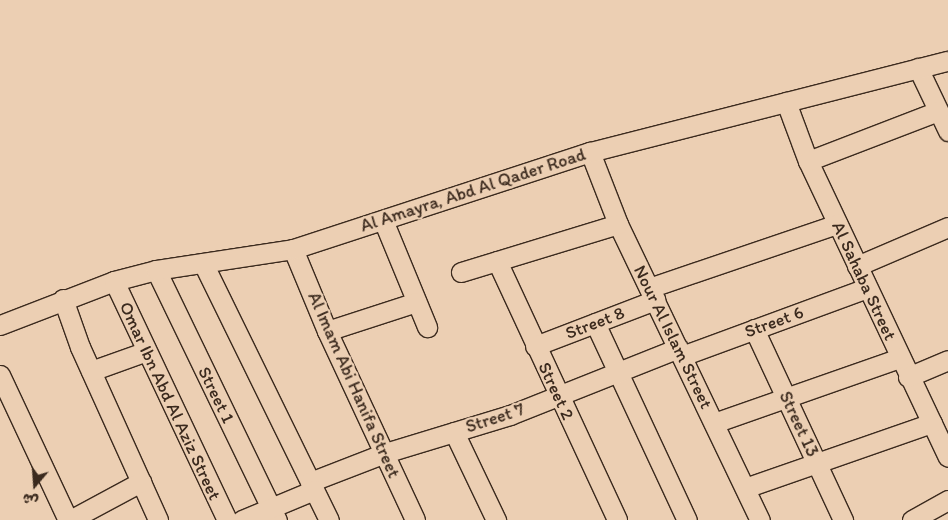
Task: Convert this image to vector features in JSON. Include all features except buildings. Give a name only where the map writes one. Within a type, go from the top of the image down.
[{"type":"street","name":"Al Amayra, Abd Al Qader Road","points":[[0,325],[63,299],[114,281],[156,270],[293,249],[590,152],[948,61]]},
{"type":"street","points":[[918,68],[948,131]]},
{"type":"street","name":"Al Sahaba Street","points":[[786,102],[808,161],[837,224],[908,376],[946,449]]},
{"type":"street","points":[[808,161],[938,111]]},
{"type":"street","name":"Nour Al Islam Street","points":[[590,152],[618,224],[760,520]]},
{"type":"street","points":[[383,220],[427,327]]},
{"type":"street","points":[[461,272],[618,224]]},
{"type":"street","name":"Street 8","points":[[535,346],[595,323],[652,294],[837,224]]},
{"type":"street","points":[[857,266],[948,227]]},
{"type":"street","name":"Al Imam Abi Hanifa Street","points":[[293,249],[327,331],[416,520]]},
{"type":"street","name":"Street 2","points":[[497,261],[617,520]]},
{"type":"street","points":[[203,263],[329,520]]},
{"type":"street","name":"Street 1","points":[[156,270],[274,514]]},
{"type":"street","name":"Omar Ibn Abd Al Aziz Street","points":[[114,281],[227,520]]},
{"type":"street","name":"Street 6","points":[[680,352],[754,329],[867,288]]},
{"type":"street","points":[[63,299],[91,371],[158,520]]},
{"type":"street","points":[[327,331],[416,302]]},
{"type":"street","points":[[595,323],[687,520]]},
{"type":"street","name":"Street 13","points":[[754,329],[843,520]]},
{"type":"street","points":[[91,371],[147,352]]},
{"type":"street","name":"Street 7","points":[[242,520],[274,514],[312,486],[385,453],[454,432],[558,396],[618,372],[680,352]]},
{"type":"street","points":[[714,423],[900,358]]},
{"type":"street","points":[[908,376],[948,360]]},
{"type":"street","points":[[0,375],[69,520],[141,482]]},
{"type":"street","points":[[745,488],[932,423]]},
{"type":"street","points":[[454,432],[496,520]]},
{"type":"street","points":[[912,520],[948,500]]}]
